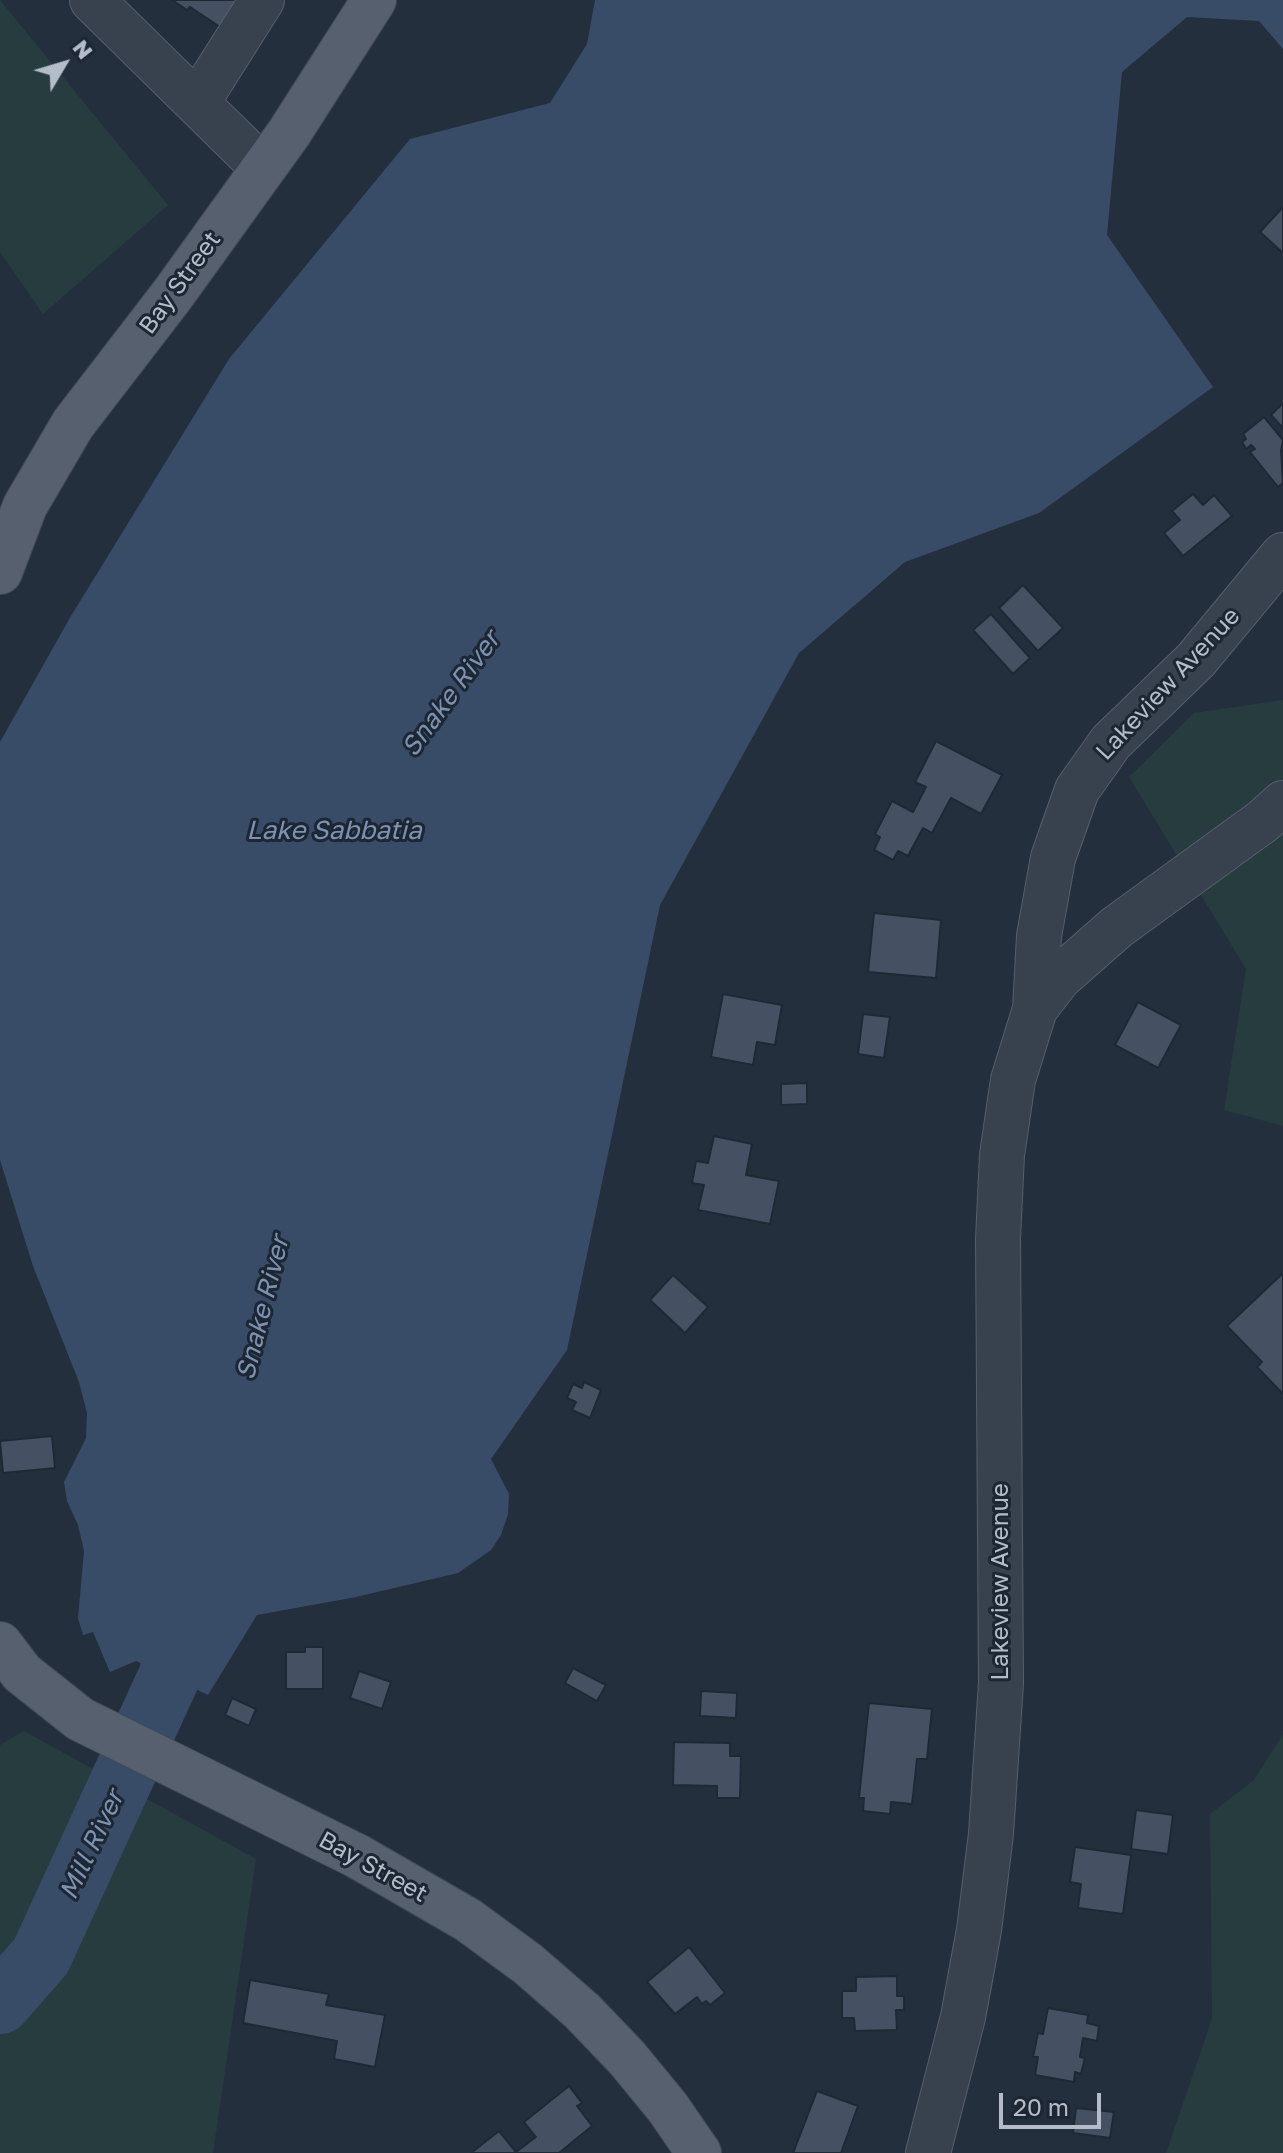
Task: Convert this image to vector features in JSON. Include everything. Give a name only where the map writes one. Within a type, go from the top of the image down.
[{"type":"main road","name":"Bay Street","points":[[0,572],[25,506],[73,424],[173,294],[263,168],[374,0]]},
{"type":"main road","name":"Bay Street","points":[[0,1644],[22,1673],[80,1719],[357,1856],[468,1920],[528,1964],[582,2011],[627,2058],[668,2108],[699,2153]]},
{"type":"street","points":[[92,0],[263,168]]},
{"type":"street","points":[[197,103],[262,0]]},
{"type":"street","name":"Lakeview Avenue","points":[[928,2153],[963,2017],[979,1930],[991,1834],[1001,1683],[998,1239],[1002,1155],[1013,1080],[1035,1009],[1039,936],[1053,858],[1077,790],[1111,742],[1196,660],[1283,555]]},
{"type":"street","name":"Lakeview Avenue","points":[[1035,1009],[1059,978],[1105,936],[1263,821],[1283,803]]},
{"type":"green space","points":[[0,0],[168,205],[43,314],[0,252]]},
{"type":"green space","points":[[1283,700],[1283,1126],[1224,1110],[1246,969],[1129,777],[1194,713]]},
{"type":"green space","points":[[24,1731],[256,1859],[213,2153],[0,2153],[0,1745]]},
{"type":"green space","points":[[1283,1734],[1283,2153],[1166,2153],[1212,2019],[1210,1814],[1254,1780]]},
{"type":"water","name":"Lake Sabbatia","points":[[595,0],[1283,0],[1283,49],[1259,21],[1187,17],[1122,72],[1107,235],[1213,387],[1039,513],[905,562],[799,653],[660,905],[567,1350],[491,1459],[509,1494],[508,1514],[501,1535],[491,1550],[458,1573],[356,1597],[257,1615],[208,1695],[136,1661],[110,1672],[93,1632],[83,1635],[78,1618],[84,1551],[78,1525],[67,1501],[64,1482],[86,1438],[87,1413],[79,1382],[33,1266],[0,1160],[0,742],[71,616],[229,359],[410,139],[550,103],[587,44]]},
{"type":"building","points":[[172,0],[241,0],[223,29],[190,7],[187,10]]},
{"type":"building","points":[[1283,207],[1283,253],[1260,232]]},
{"type":"building","points":[[1283,403],[1283,428],[1271,415]]},
{"type":"building","points":[[1264,417],[1283,440],[1283,483],[1278,487],[1250,452],[1255,449],[1251,445],[1246,449],[1242,442],[1246,439],[1243,434]]},
{"type":"building","points":[[1193,494],[1203,505],[1214,495],[1232,516],[1183,556],[1164,533],[1180,520],[1172,511]]},
{"type":"building","points":[[1023,585],[1063,628],[1038,651],[999,608]]},
{"type":"building","points":[[991,614],[1030,658],[1013,674],[973,630]]},
{"type":"building","points":[[936,741],[1002,775],[981,814],[951,798],[932,833],[923,828],[908,856],[898,851],[893,860],[874,850],[880,837],[875,834],[892,801],[913,812],[926,787],[915,782]]},
{"type":"building","points":[[874,913],[941,920],[936,978],[868,972]]},
{"type":"building","points":[[723,994],[782,1005],[775,1045],[757,1042],[753,1065],[711,1057]]},
{"type":"building","points":[[1138,1002],[1181,1025],[1158,1068],[1115,1045]]},
{"type":"building","points":[[863,1014],[890,1017],[884,1058],[858,1054]]},
{"type":"building","points":[[807,1083],[807,1104],[781,1105],[781,1084]]},
{"type":"building","points":[[714,1136],[752,1144],[746,1175],[779,1181],[770,1224],[698,1210],[704,1185],[692,1183],[696,1161],[708,1163]]},
{"type":"building","points":[[1283,1273],[1283,1394],[1257,1367],[1262,1362],[1227,1326]]},
{"type":"building","points":[[673,1275],[708,1307],[685,1333],[650,1300]]},
{"type":"building","points":[[584,1382],[601,1390],[590,1418],[572,1410],[576,1402],[567,1398],[573,1384],[582,1388]]},
{"type":"building","points":[[52,1436],[55,1468],[3,1473],[0,1441]]},
{"type":"building","points":[[305,1647],[323,1647],[323,1689],[286,1689],[286,1652],[305,1652]]},
{"type":"building","points":[[573,1668],[606,1685],[597,1701],[565,1683]]},
{"type":"building","points":[[359,1671],[391,1682],[382,1709],[350,1698]]},
{"type":"building","points":[[701,1691],[737,1693],[736,1718],[700,1716]]},
{"type":"building","points":[[232,1698],[256,1709],[249,1726],[225,1715]]},
{"type":"building","points":[[869,1703],[932,1709],[927,1759],[917,1759],[912,1804],[891,1802],[890,1814],[863,1811],[864,1798],[859,1798]]},
{"type":"building","points":[[674,1742],[730,1743],[730,1756],[741,1756],[740,1798],[717,1798],[717,1786],[673,1785]]},
{"type":"building","points":[[1136,1810],[1173,1815],[1168,1854],[1131,1849]]},
{"type":"building","points":[[1075,1847],[1131,1855],[1123,1914],[1078,1908],[1081,1884],[1070,1882]]},
{"type":"building","points":[[689,1947],[725,1993],[710,2005],[706,2001],[702,2004],[697,1997],[675,2014],[647,1982]]},
{"type":"building","points":[[897,1976],[897,1996],[904,1996],[904,2010],[896,2010],[897,2030],[855,2031],[854,2018],[842,2018],[842,1991],[856,1991],[856,1977]]},
{"type":"building","points":[[250,1980],[329,1994],[326,2005],[385,2015],[375,2067],[334,2059],[337,2041],[243,2023]]},
{"type":"building","points":[[1048,2008],[1088,2015],[1087,2023],[1099,2026],[1097,2041],[1083,2038],[1080,2057],[1085,2058],[1081,2074],[1075,2072],[1074,2082],[1035,2075],[1038,2057],[1033,2057],[1038,2033],[1043,2034]]},
{"type":"building","points":[[569,2086],[582,2103],[577,2106],[592,2126],[559,2153],[471,2153],[499,2131],[516,2152],[536,2137],[524,2122]]},
{"type":"building","points":[[817,2091],[858,2106],[841,2153],[793,2153]]},
{"type":"building","points":[[1076,2108],[1114,2112],[1110,2138],[1073,2133]]},
{"type":"waterway","name":"Mill River","points":[[0,2003],[41,1956],[169,1677],[190,1596]]},
{"type":"water label","name":"Snake River","points":[[451,694]]},
{"type":"water label","name":"Snake River","points":[[263,1308]]}]
